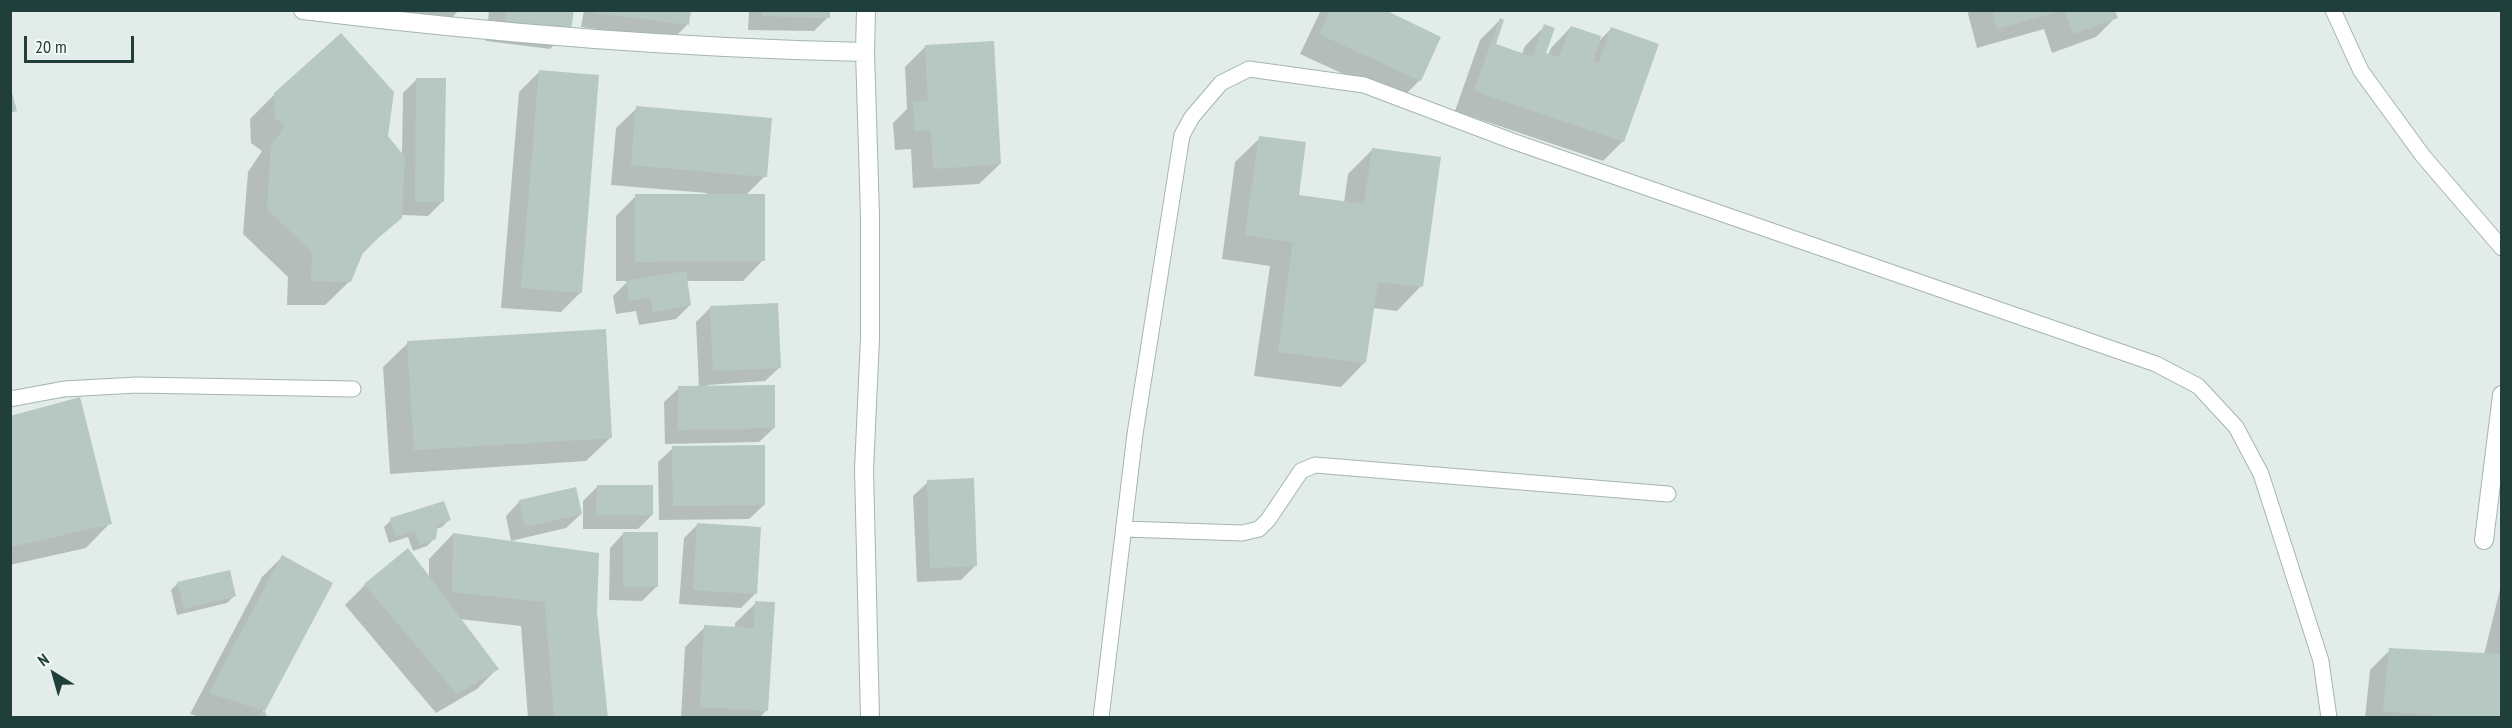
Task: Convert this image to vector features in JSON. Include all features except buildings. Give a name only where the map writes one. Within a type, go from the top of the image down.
[{"type":"street","points":[[303,10],[420,24],[633,43],[747,50],[865,52]]},
{"type":"street","points":[[866,10],[870,339],[864,471],[870,717]]},
{"type":"street","points":[[2484,540],[2502,395]]},
{"type":"lane","points":[[2333,10],[2361,70],[2423,156],[2502,248]]},
{"type":"lane","points":[[1101,717],[1135,434],[1182,135],[1192,117],[1221,83],[1249,69],[1364,85],[1512,141],[1696,206],[2156,364],[2198,386],[2236,427],[2261,474],[2320,661],[2329,717]]},
{"type":"lane","points":[[10,399],[64,389],[137,385],[353,389]]},
{"type":"lane","points":[[1124,529],[1242,533],[1259,529],[1269,520],[1301,471],[1315,465],[1668,494]]}]
